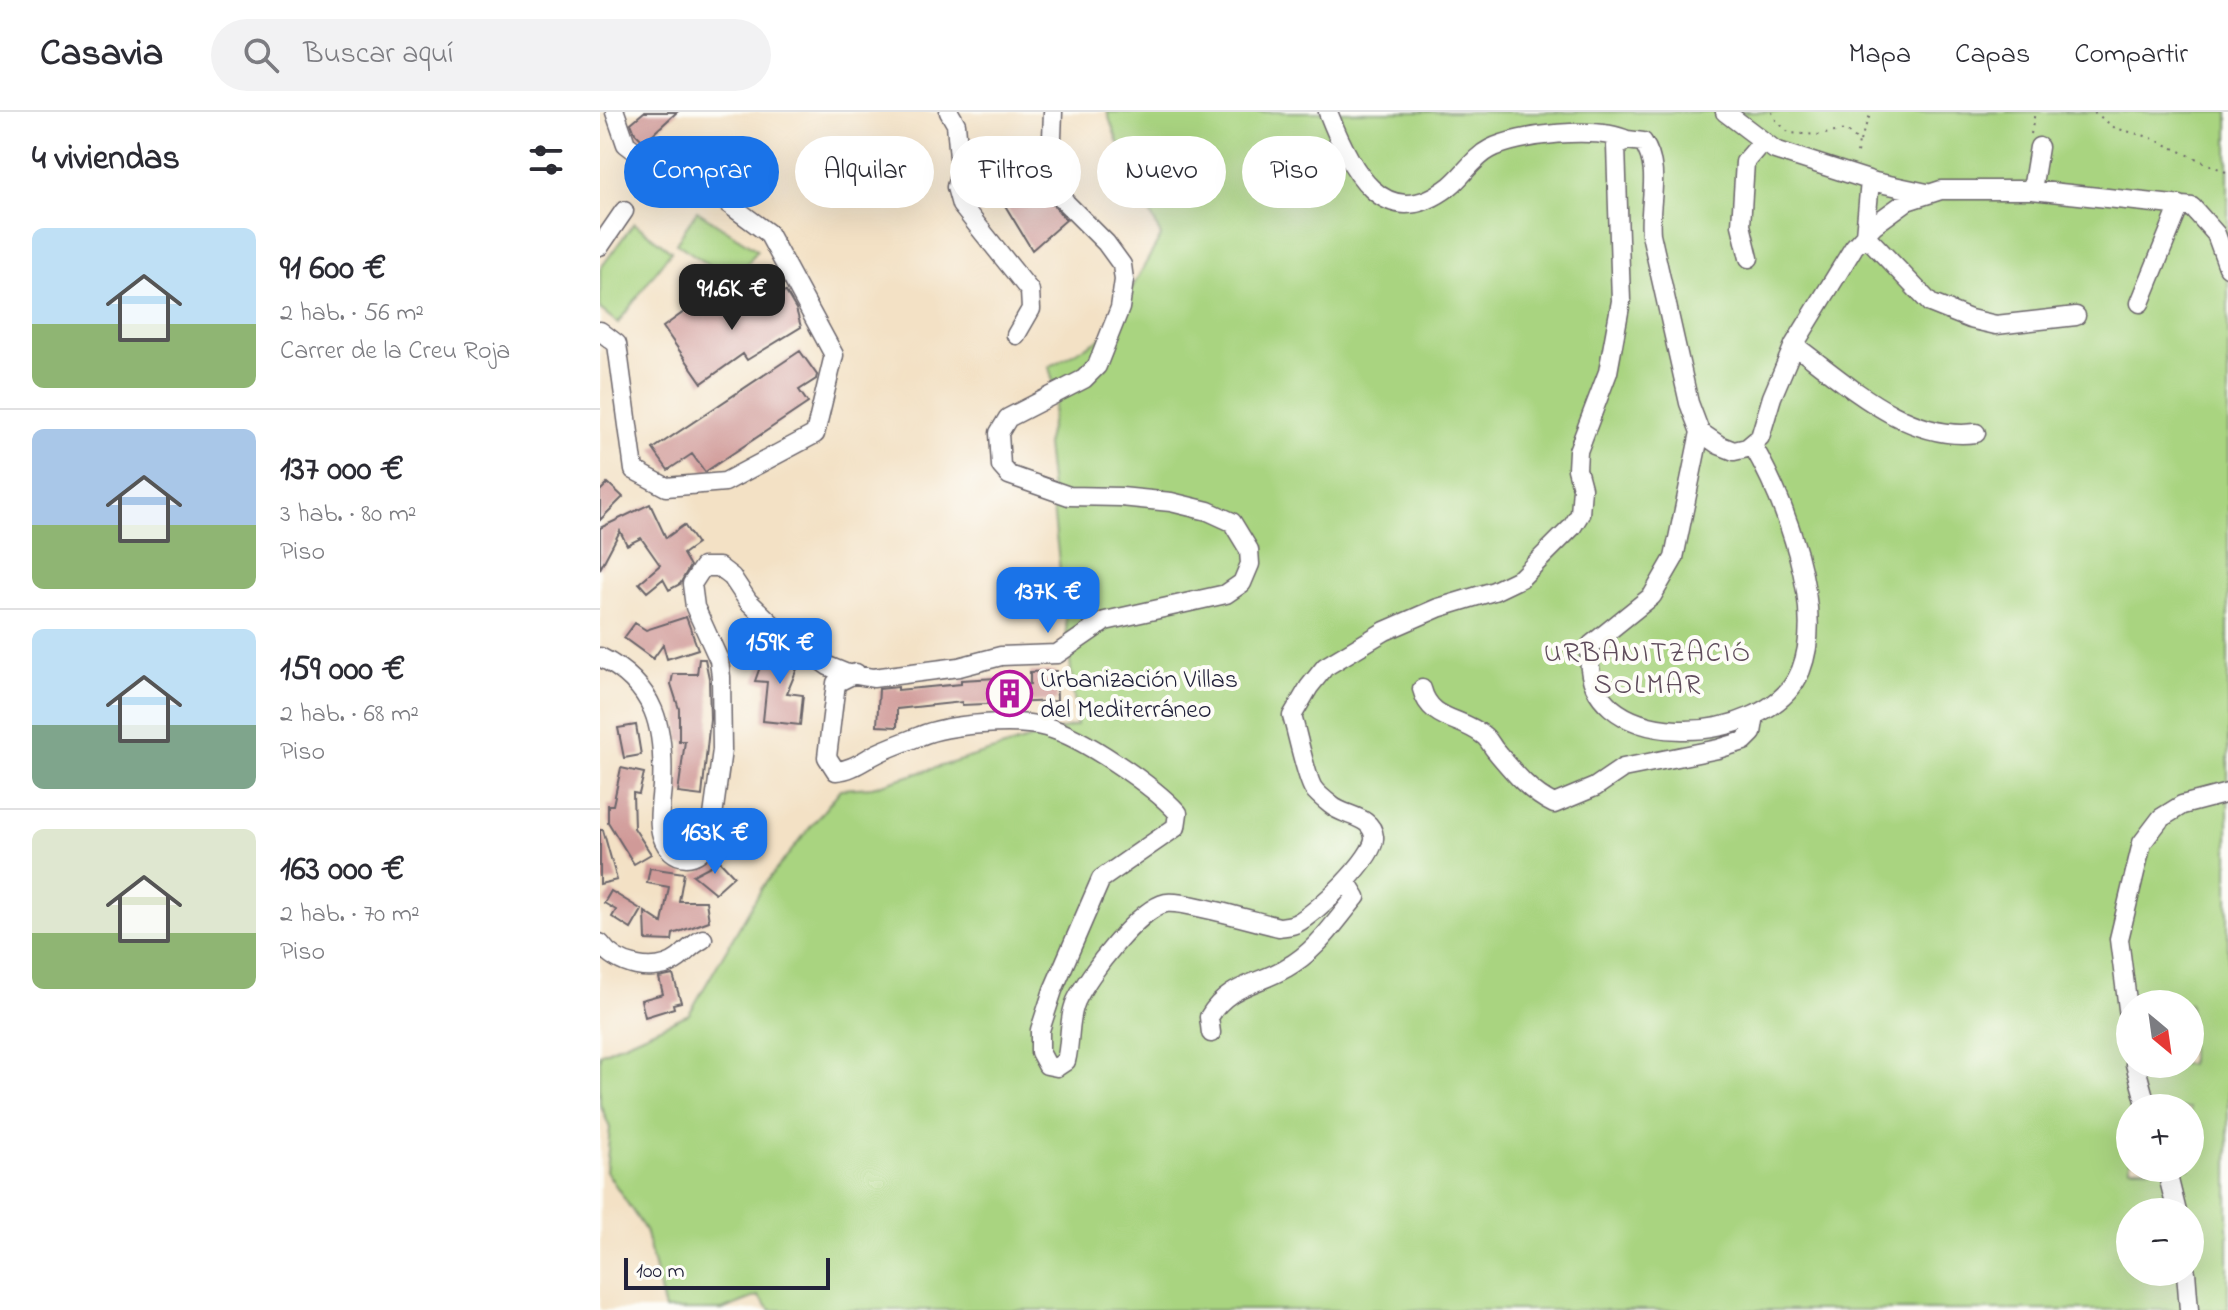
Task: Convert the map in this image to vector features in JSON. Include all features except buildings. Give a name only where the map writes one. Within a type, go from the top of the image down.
[{"type":"street","points":[[600,331],[617,344],[634,470],[666,487],[725,482],[815,434],[834,355],[768,233],[714,193],[684,188],[626,144],[615,112]]},
{"type":"street","points":[[949,112],[956,124],[960,169],[956,187],[961,205],[1030,291],[1031,309],[1016,335]]},
{"type":"street","points":[[600,657],[631,677],[643,689],[651,704],[661,734],[661,833],[669,850],[681,856],[694,856],[705,850],[710,838],[722,750],[719,660],[695,607],[692,584],[703,567],[719,567],[771,623],[828,666],[873,678],[959,667],[1001,656],[1057,654],[1105,621],[1226,594],[1242,583],[1250,564],[1249,550],[1232,522],[1208,511],[1158,501],[1069,496],[1009,475],[1001,466],[999,433],[1008,418],[1084,379],[1097,366],[1120,308],[1124,280],[1122,265],[1051,183],[1046,150],[1052,138],[1053,112]]},
{"type":"street","points":[[1328,112],[1342,150],[1365,184],[1384,199],[1401,205],[1425,201],[1450,186],[1489,149],[1537,136],[1602,132],[1643,142],[1650,152],[1654,169],[1651,234],[1685,389],[1700,432],[1674,558],[1652,596],[1591,645],[1588,662],[1593,682],[1601,697],[1619,715],[1645,726],[1720,727],[1755,715],[1783,694],[1801,672],[1810,635],[1808,600],[1782,505],[1752,444]]},
{"type":"street","points":[[1725,112],[1775,150],[1862,178],[1929,194]]},
{"type":"street","points":[[856,673],[836,683],[827,757],[836,771],[847,770],[879,752],[942,728],[1013,724],[1046,727],[1099,753],[1168,802],[1178,813],[1176,827],[1101,879],[1053,990],[1040,1030],[1040,1052],[1047,1065],[1057,1067],[1066,1061],[1075,1003],[1126,931],[1153,910],[1166,903],[1187,905],[1279,927],[1294,925],[1312,914],[1346,881],[1372,848],[1375,838],[1370,826],[1358,817],[1335,809],[1313,788],[1292,716],[1309,687],[1325,667],[1385,631],[1521,578],[1572,527],[1580,514],[1582,488],[1577,469],[1578,451],[1608,372],[1621,301],[1616,146],[1627,140]]},
{"type":"street","points":[[1749,258],[1741,225],[1745,162],[1763,141]]},
{"type":"street","points":[[2032,190],[2035,141]]},
{"type":"street","points":[[1862,178],[1865,235],[1930,303],[1970,319],[1996,325],[2076,316]]},
{"type":"street","points":[[1700,432],[1734,451],[1760,437],[1772,397],[1794,345],[1854,247],[1891,211],[1907,201],[1941,190],[2032,190],[2192,207],[2216,234],[2228,267]]},
{"type":"street","points":[[2140,303],[2180,205]]},
{"type":"street","points":[[600,246],[624,211]]},
{"type":"street","points":[[1794,345],[1879,407],[1918,426],[1960,435],[1976,433]]},
{"type":"street","points":[[1422,689],[1425,702],[1433,710],[1485,735],[1523,782],[1538,796],[1554,804],[1595,787],[1623,768],[1744,741],[1752,733],[1755,715]]},
{"type":"street","points":[[2126,990],[2119,939],[2142,843],[2161,818],[2182,805],[2228,793]]},
{"type":"street","points":[[1211,1033],[1209,1017],[1220,999],[1286,968],[1331,931],[1356,897],[1346,881]]},
{"type":"street","points":[[600,943],[616,959],[647,967],[664,966],[703,939]]},
{"type":"street","points":[[2187,1286],[2189,1310]]},
{"type":"path","points":[[1772,112],[1789,133],[1820,135],[1845,130],[1859,142]]},
{"type":"path","points":[[1862,178],[1859,142],[1871,112]]},
{"type":"path","points":[[2035,112],[2035,141]]},
{"type":"path","points":[[2094,112],[2115,128],[2149,137],[2228,173]]},
{"type":"green space","points":[[1107,112],[2228,112],[2228,1310],[771,1310],[758,1296],[722,1310],[665,1310],[645,1230],[606,1171],[610,1128],[600,1104],[600,1054],[689,1014],[763,886],[841,789],[872,787],[1077,725],[1046,445],[1057,397],[1049,367],[1105,336],[1161,236],[1148,208],[1226,208],[1226,136],[1116,136]]},
{"type":"green space","points":[[697,211],[757,250],[735,282],[676,243]]},
{"type":"green space","points":[[634,223],[671,251],[618,323],[600,309],[600,269]]},
{"type":"place","name":"Urbanización Villas del Mediterráneo","points":[[1009,693]]},
{"type":"district","name":"URBANITZACIÓ SOLMAR","points":[[1648,667]]}]
